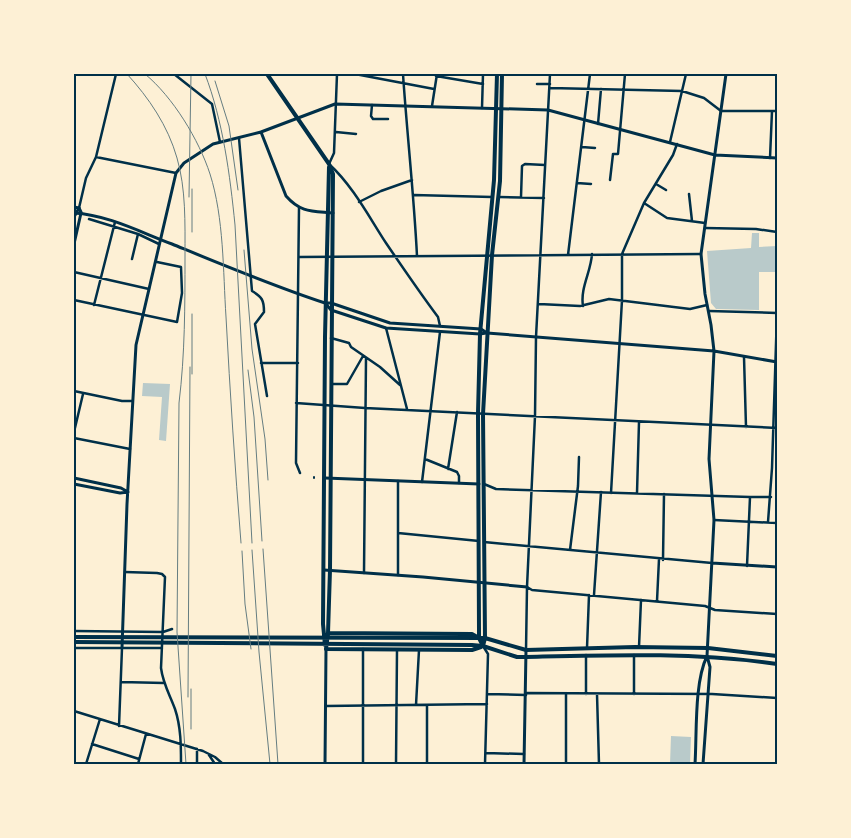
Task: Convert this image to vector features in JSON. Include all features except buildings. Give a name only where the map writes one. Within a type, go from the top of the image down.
[{"type":"main road","points":[[267,74],[329,164],[332,174],[330,406],[323,632],[326,649]]},
{"type":"main road","points":[[483,646],[480,638],[479,582],[484,484],[484,414],[489,255],[497,74]]},
{"type":"main road","points":[[483,646],[485,638],[485,583],[479,484],[478,413],[480,332],[489,255],[499,197],[502,74]]},
{"type":"main road","points":[[326,649],[330,570],[324,405],[329,164]]},
{"type":"main road","points":[[323,632],[472,634],[480,638]]},
{"type":"main road","points":[[74,637],[101,640],[472,645],[483,646],[517,657],[634,654],[707,656],[777,664]]},
{"type":"main road","points":[[74,642],[101,640],[485,638],[526,650],[639,647],[708,648],[777,656]]},
{"type":"main road","points":[[326,649],[472,650],[483,646]]},
{"type":"street","points":[[74,214],[78,208],[86,178],[96,158],[116,74]]},
{"type":"street","points":[[174,74],[212,104],[220,142]]},
{"type":"street","points":[[337,74],[334,153],[329,164],[336,170],[360,202],[394,256],[438,317],[440,332],[422,482]]},
{"type":"street","points":[[355,74],[434,89]]},
{"type":"street","points":[[403,74],[404,105],[414,194],[417,256]]},
{"type":"street","points":[[482,108],[483,74]]},
{"type":"street","points":[[524,764],[527,587],[535,416],[536,337],[542,255],[550,74]]},
{"type":"street","points":[[568,255],[590,74]]},
{"type":"street","points":[[610,180],[613,154],[618,154],[625,74]]},
{"type":"street","points":[[670,142],[686,74]]},
{"type":"street","points":[[695,764],[698,694],[702,667],[708,648],[714,520],[709,459],[714,351],[701,254],[726,74]]},
{"type":"street","points":[[432,106],[436,75],[482,84]]},
{"type":"street","points":[[537,84],[601,89],[682,91],[704,98],[721,111],[777,111]]},
{"type":"street","points":[[598,124],[601,89]]},
{"type":"street","points":[[119,726],[136,345],[176,173],[179,168],[213,144],[261,132],[335,104],[548,110],[715,155],[777,158]]},
{"type":"street","points":[[372,105],[371,116],[373,119],[388,119]]},
{"type":"street","points":[[770,158],[772,111]]},
{"type":"street","points":[[261,132],[286,196],[299,208],[313,212],[333,213]]},
{"type":"street","points":[[335,132],[356,134]]},
{"type":"street","points":[[771,137],[777,137]]},
{"type":"street","points":[[239,138],[252,291],[264,300],[264,312],[255,324],[266,396]]},
{"type":"street","points":[[611,492],[622,300],[622,254],[644,203],[673,156],[677,144]]},
{"type":"street","points":[[582,147],[595,148]]},
{"type":"street","points":[[96,158],[176,173]]},
{"type":"street","points":[[521,198],[522,166],[525,164],[546,164]]},
{"type":"street","points":[[360,202],[381,191],[412,180]]},
{"type":"street","points":[[577,182],[591,184]]},
{"type":"street","points":[[656,184],[666,190]]},
{"type":"street","points":[[414,194],[493,197]]},
{"type":"street","points":[[690,194],[692,221]]},
{"type":"street","points":[[499,197],[544,198]]},
{"type":"street","points":[[644,203],[667,218],[705,223]]},
{"type":"street","points":[[74,206],[82,213]]},
{"type":"street","points":[[299,208],[296,463],[300,473]]},
{"type":"street","points":[[74,244],[82,213]]},
{"type":"street","points":[[74,214],[82,213],[115,222],[298,294],[326,303],[331,302],[390,323],[480,332]]},
{"type":"street","points":[[89,219],[138,234],[160,245]]},
{"type":"street","points":[[94,305],[115,222]]},
{"type":"street","points":[[704,228],[756,229],[777,232]]},
{"type":"street","points":[[132,259],[138,234]]},
{"type":"street","points":[[584,306],[582,294],[591,266],[592,254]]},
{"type":"street","points":[[299,257],[701,254]]},
{"type":"street","points":[[74,300],[177,322],[182,293],[181,268],[156,262]]},
{"type":"street","points":[[74,272],[150,289]]},
{"type":"street","points":[[539,304],[584,306],[604,299],[690,309],[707,305]]},
{"type":"street","points":[[326,303],[331,310],[386,328],[440,332],[487,332],[714,351],[777,362]]},
{"type":"street","points":[[709,311],[777,313],[772,482],[768,522]]},
{"type":"street","points":[[386,328],[408,410]]},
{"type":"street","points":[[331,338],[349,343],[350,347],[380,367],[400,385]]},
{"type":"street","points":[[330,384],[347,384],[363,356]]},
{"type":"street","points":[[744,357],[746,427]]},
{"type":"street","points":[[364,572],[366,358]]},
{"type":"street","points":[[261,363],[298,362]]},
{"type":"street","points":[[74,391],[122,401],[132,401]]},
{"type":"street","points":[[74,432],[83,394]]},
{"type":"street","points":[[296,402],[365,408],[777,428]]},
{"type":"street","points":[[448,469],[457,412]]},
{"type":"street","points":[[637,493],[639,422]]},
{"type":"street","points":[[74,438],[130,449]]},
{"type":"street","points":[[570,550],[578,492],[579,457]]},
{"type":"street","points":[[425,459],[457,472],[459,483]]},
{"type":"street","points":[[74,478],[121,488],[128,492]]},
{"type":"street","points":[[327,478],[484,484],[496,489],[771,497]]},
{"type":"street","points":[[398,481],[398,575]]},
{"type":"street","points":[[772,482],[777,482]]},
{"type":"street","points":[[74,484],[120,493],[128,492]]},
{"type":"street","points":[[594,596],[601,492]]},
{"type":"street","points":[[657,601],[664,494]]},
{"type":"street","points":[[747,566],[750,497]]},
{"type":"street","points":[[714,520],[777,523]]},
{"type":"street","points":[[398,533],[661,559],[777,567]]},
{"type":"street","points":[[324,570],[479,582],[527,587],[532,590],[709,607],[716,610],[777,614]]},
{"type":"street","points":[[125,572],[164,575],[161,668],[164,682],[175,710],[181,745],[181,764]]},
{"type":"street","points":[[587,648],[589,595]]},
{"type":"street","points":[[639,647],[641,600]]},
{"type":"street","points":[[74,631],[162,632],[172,629]]},
{"type":"street","points":[[483,646],[488,654],[485,764]]},
{"type":"street","points":[[74,648],[162,648]]},
{"type":"street","points":[[325,764],[326,649]]},
{"type":"street","points":[[363,649],[363,764]]},
{"type":"street","points":[[396,764],[397,650]]},
{"type":"street","points":[[416,705],[419,650]]},
{"type":"street","points":[[634,654],[634,694]]},
{"type":"street","points":[[586,655],[586,694]]},
{"type":"street","points":[[703,764],[710,667],[707,656]]},
{"type":"street","points":[[121,682],[164,682]]},
{"type":"street","points":[[488,694],[708,694],[777,698]]},
{"type":"street","points":[[566,694],[566,764]]},
{"type":"street","points":[[597,694],[599,764]]},
{"type":"street","points":[[326,706],[487,704]]},
{"type":"street","points":[[427,705],[428,764]]},
{"type":"street","points":[[74,711],[197,749],[209,754],[222,764]]},
{"type":"street","points":[[86,764],[100,720]]},
{"type":"street","points":[[138,762],[146,734]]},
{"type":"street","points":[[92,744],[144,764]]},
{"type":"street","points":[[197,749],[197,764]]},
{"type":"street","points":[[486,753],[524,754]]},
{"type":"street","points":[[209,754],[215,764]]},
{"type":"shaded area","points":[[752,233],[759,233],[759,247],[777,246],[777,272],[759,272],[759,310],[716,309],[711,303],[707,251],[751,248]]},
{"type":"shaded area","points":[[143,383],[170,384],[166,441],[159,440],[162,397],[142,396]]},
{"type":"shaded area","points":[[671,736],[691,737],[690,764],[670,764]]},
{"type":"railway","points":[[127,74],[143,93],[163,124],[177,158],[183,194],[185,311],[179,403],[177,632],[186,764]]},
{"type":"railway","points":[[145,74],[175,107],[192,133],[205,161],[215,191],[222,245],[241,543]]},
{"type":"railway","points":[[189,197],[191,74]]},
{"type":"railway","points":[[205,74],[221,129],[235,225],[252,543]]},
{"type":"railway","points":[[215,81],[229,126],[238,190]]},
{"type":"railway","points":[[192,189],[192,232]]},
{"type":"railway","points":[[244,250],[252,349],[265,439],[268,480]]},
{"type":"railway","points":[[192,314],[192,374]]},
{"type":"railway","points":[[188,697],[190,367]]},
{"type":"railway","points":[[248,370],[254,417],[262,541]]},
{"type":"railway","points":[[263,549],[278,764]]},
{"type":"railway","points":[[252,550],[259,652],[270,764]]},
{"type":"railway","points":[[242,551],[245,604],[251,649]]},
{"type":"railway","points":[[191,689],[191,729]]}]
